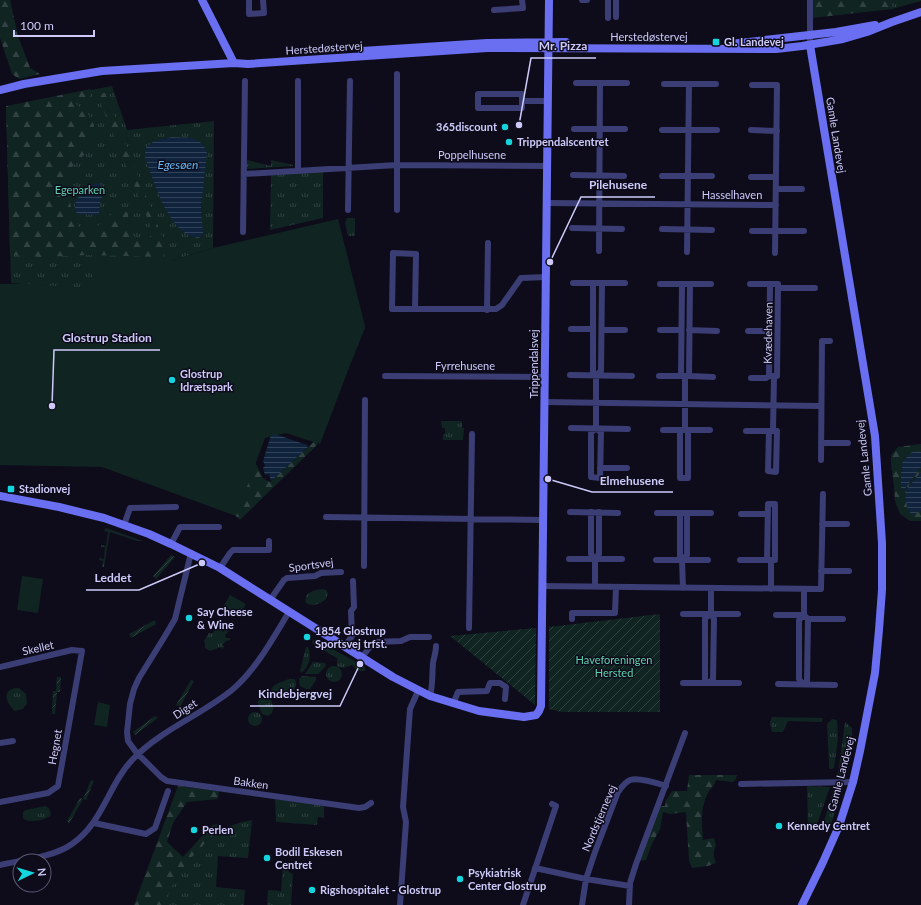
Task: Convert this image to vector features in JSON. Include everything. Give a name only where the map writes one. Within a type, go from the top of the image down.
[{"type":"street","points":[[202,0],[234,63]]},
{"type":"street","points":[[249,0],[250,14],[264,13],[263,0]]},
{"type":"street","points":[[494,10],[523,8],[522,0]]},
{"type":"street","name":"Trippendalsvej","points":[[453,704],[479,711],[524,717],[536,715],[541,706],[545,402],[542,377],[542,277],[547,203],[545,166],[545,101],[549,0]]},
{"type":"street","points":[[582,0],[587,0]]},
{"type":"street","points":[[608,0],[608,18]]},
{"type":"street","points":[[616,0],[616,17]]},
{"type":"street","name":"Gamle Landevej","points":[[802,905],[839,826],[852,782],[875,672],[882,590],[882,543],[875,436],[810,45],[810,0]]},
{"type":"street","name":"Herstedøstervej","points":[[548,45],[776,49],[810,45],[861,34],[921,12]]},
{"type":"street","name":"Herstedøstervej","points":[[0,90],[31,83],[102,71],[234,63],[248,64],[548,45],[731,44],[836,32],[892,22]]},
{"type":"street","points":[[397,74],[397,210]]},
{"type":"street","points":[[243,232],[245,81]]},
{"type":"street","points":[[298,81],[298,170]]},
{"type":"street","points":[[348,210],[350,81]]},
{"type":"street","points":[[576,83],[627,83]]},
{"type":"street","points":[[599,251],[600,83]]},
{"type":"street","points":[[664,84],[716,84]]},
{"type":"street","name":"Hasselhaven","points":[[687,252],[689,84]]},
{"type":"street","name":"Hasselhaven","points":[[752,85],[777,85],[775,253]]},
{"type":"street","points":[[478,94],[522,94],[525,101],[522,108],[478,108],[478,94]]},
{"type":"street","points":[[525,101],[545,101]]},
{"type":"street","points":[[574,129],[625,130]]},
{"type":"street","points":[[662,130],[717,130]]},
{"type":"street","points":[[751,130],[777,131]]},
{"type":"street","name":"Poppelhusene","points":[[244,174],[397,165],[545,166]]},
{"type":"street","points":[[573,175],[624,176]]},
{"type":"street","name":"Hasselhaven","points":[[662,176],[712,176]]},
{"type":"street","name":"Hasselhaven","points":[[751,177],[776,177]]},
{"type":"street","name":"Hasselhaven","points":[[776,189],[802,189]]},
{"type":"street","name":"Hasselhaven","points":[[547,203],[776,206]]},
{"type":"street","points":[[572,228],[622,229]]},
{"type":"street","points":[[662,229],[712,230]]},
{"type":"street","points":[[752,231],[804,231]]},
{"type":"street","points":[[487,310],[488,243]]},
{"type":"street","points":[[415,309],[416,254],[393,253],[392,309],[496,310],[499,308],[519,279],[523,277],[542,277]]},
{"type":"street","points":[[572,283],[625,283]]},
{"type":"street","points":[[593,283],[593,371],[596,375],[596,428],[600,433],[600,478],[591,477],[591,433],[596,428]]},
{"type":"street","points":[[596,375],[601,371],[602,283]]},
{"type":"street","points":[[660,284],[711,284]]},
{"type":"street","points":[[682,284],[681,330],[685,376],[685,430],[688,478],[680,478],[685,430]]},
{"type":"street","points":[[685,376],[689,330],[690,284]]},
{"type":"street","name":"Kvædehaven","points":[[750,284],[778,284],[777,376],[751,378]]},
{"type":"street","name":"Kvædehaven","points":[[770,284],[770,331],[774,405],[771,431],[768,472],[776,472],[777,431],[771,431]]},
{"type":"street","name":"Kvædehaven","points":[[778,288],[815,288]]},
{"type":"street","points":[[571,329],[593,329]]},
{"type":"street","points":[[602,330],[625,330]]},
{"type":"street","points":[[660,330],[681,330]]},
{"type":"street","points":[[689,330],[717,330]]},
{"type":"street","name":"Kvædehaven","points":[[748,331],[770,331]]},
{"type":"street","points":[[821,460],[822,341],[830,341]]},
{"type":"street","points":[[570,375],[632,376]]},
{"type":"street","name":"Fyrrehusene","points":[[385,376],[542,377]]},
{"type":"street","points":[[659,376],[713,377]]},
{"type":"street","points":[[364,566],[366,400]]},
{"type":"street","points":[[545,402],[821,406]]},
{"type":"street","points":[[571,428],[628,429]]},
{"type":"street","points":[[663,430],[710,430]]},
{"type":"street","points":[[746,431],[771,431]]},
{"type":"street","points":[[469,628],[472,434]]},
{"type":"street","points":[[821,443],[848,443]]},
{"type":"street","points":[[600,468],[628,468]]},
{"type":"street","points":[[542,586],[821,589],[823,494]]},
{"type":"street","points":[[0,496],[65,508],[104,518],[150,534],[191,553],[220,568],[394,678],[430,696],[453,704],[458,692],[487,691],[490,683],[500,683],[506,687],[505,699]]},
{"type":"street","points":[[740,560],[769,560],[775,560],[775,504],[768,504],[769,560],[771,589]]},
{"type":"street","points":[[124,525],[130,508],[176,506]]},
{"type":"street","points":[[570,512],[618,513]]},
{"type":"street","points":[[591,512],[591,554],[595,559]]},
{"type":"street","points":[[595,586],[595,559],[599,554],[599,512]]},
{"type":"street","points":[[657,513],[711,513]]},
{"type":"street","points":[[682,560],[687,556],[687,513]]},
{"type":"street","points":[[680,514],[680,556],[682,560],[683,588]]},
{"type":"street","points":[[741,514],[768,514]]},
{"type":"street","points":[[326,518],[543,520]]},
{"type":"street","points":[[822,524],[847,524]]},
{"type":"street","points":[[171,544],[180,527],[219,527]]},
{"type":"street","points":[[220,568],[230,552],[233,550],[269,550],[269,542]]},
{"type":"street","name":"Bakken","points":[[191,553],[175,619],[139,678],[131,696],[127,739],[128,743],[163,779],[171,782],[359,808],[365,807],[371,803]]},
{"type":"street","points":[[569,559],[622,559]]},
{"type":"street","points":[[656,560],[708,560]]},
{"type":"street","points":[[821,571],[849,571]]},
{"type":"street","name":"Sportsvej","points":[[270,600],[287,578],[315,576],[321,573],[341,572]]},
{"type":"street","points":[[345,646],[352,636],[351,611],[354,607],[353,581]]},
{"type":"street","points":[[572,619],[572,613],[615,613],[616,587]]},
{"type":"street","points":[[711,589],[711,614]]},
{"type":"street","points":[[804,589],[806,617]]},
{"type":"street","name":"Diget","points":[[0,865],[52,854],[63,850],[82,837],[94,823],[119,778],[138,754],[157,739],[216,701],[238,684],[255,664],[289,612]]},
{"type":"street","points":[[683,614],[738,614]]},
{"type":"street","points":[[709,683],[705,680],[705,618],[711,614]]},
{"type":"street","points":[[776,615],[843,619]]},
{"type":"street","points":[[803,684],[799,679],[799,620],[806,617]]},
{"type":"street","points":[[362,657],[374,643],[401,641],[410,637],[429,637]]},
{"type":"street","points":[[430,696],[433,687],[436,646]]},
{"type":"street","name":"Skellet","points":[[0,667],[72,650],[82,651]]},
{"type":"street","name":"Hegnet","points":[[0,802],[46,793],[52,791],[58,786],[82,651]]},
{"type":"street","points":[[684,683],[739,684]]},
{"type":"street","points":[[778,684],[835,685]]},
{"type":"street","points":[[400,905],[406,822],[403,807],[410,709],[418,691]]},
{"type":"street","points":[[629,905],[630,886],[636,864],[685,733]]},
{"type":"street","points":[[0,743],[13,741]]},
{"type":"street","name":"Nordstjernevej","points":[[582,905],[586,879],[618,792],[624,784],[630,780],[641,780],[666,786]]},
{"type":"street","points":[[742,784],[852,782]]},
{"type":"street","points":[[94,823],[146,834],[155,828],[168,791]]},
{"type":"street","points":[[523,905],[556,806],[552,804]]},
{"type":"street","points":[[535,868],[586,879],[630,886]]},
{"type":"green space","points":[[0,0],[10,0],[18,36],[30,68],[40,74],[19,79],[12,74],[0,38]]},
{"type":"green space","points":[[813,0],[892,0],[892,9],[812,18]]},
{"type":"green space","points":[[818,0],[921,1],[892,9],[818,13]]},
{"type":"green space","name":"Egeparken","points":[[112,86],[127,130],[214,121],[213,248],[170,261],[92,261],[92,290],[11,283],[6,107]],"holes":[[[183,137],[205,162],[201,208],[202,224],[162,139]]]},
{"type":"green space","points":[[91,89],[90,97],[77,99],[76,104],[88,114],[94,125],[91,142],[84,155],[70,169],[67,182],[72,214],[79,227],[89,231],[97,227],[120,207],[128,213],[131,232],[137,239],[146,243],[151,235],[151,227],[97,94],[105,93],[166,246],[163,257],[87,255],[43,257],[10,255],[6,106]]},
{"type":"green space","points":[[247,160],[271,166],[271,160],[293,166],[247,169]]},
{"type":"green space","points":[[323,171],[323,218],[270,230],[271,175]]},
{"type":"green space","points":[[347,218],[355,218],[355,236],[348,236],[345,223]]},
{"type":"green space","name":"Glostrup Idrætspark","points":[[338,219],[365,326],[320,444],[286,433],[265,438],[236,516],[102,467],[0,465],[0,284],[29,284],[92,289],[92,261],[170,261],[213,248]]},
{"type":"green space","points":[[340,228],[365,328],[317,445],[240,520],[235,515],[255,462],[263,478],[270,482],[316,440]]},
{"type":"green space","points":[[441,421],[462,421],[462,428],[464,428],[463,440],[443,440],[445,428],[442,428]]},
{"type":"green space","points":[[921,444],[921,452],[914,453],[905,460],[901,476],[901,489],[904,490],[921,467],[921,472],[905,491],[919,512],[921,511],[921,521],[910,521],[900,514],[895,501],[891,455],[898,447]]},
{"type":"green space","points":[[106,528],[143,541],[137,541],[110,532],[104,567],[102,567],[103,561],[99,560],[99,558],[104,559],[105,547],[101,547],[101,545],[106,546],[108,532],[104,531]]},
{"type":"green space","points":[[171,555],[175,557],[156,579],[153,576]]},
{"type":"green space","points":[[22,576],[43,579],[38,613],[17,610]]},
{"type":"green space","points":[[315,590],[326,590],[328,593],[326,599],[311,605],[306,603],[305,600],[307,594]]},
{"type":"green space","points":[[230,595],[246,604],[239,616],[223,607]]},
{"type":"green space","name":"Haveforeningen Hersted","points":[[660,614],[660,712],[561,712],[549,709],[549,627]]},
{"type":"green space","points":[[155,620],[156,624],[131,638],[129,634]]},
{"type":"green space","points":[[216,627],[219,627],[223,632],[226,628],[229,631],[225,635],[226,638],[230,638],[230,640],[226,641],[222,645],[224,647],[222,649],[221,647],[210,651],[205,648],[204,641],[209,633],[213,633]]},
{"type":"green space","points":[[536,628],[535,705],[450,636]]},
{"type":"green space","points":[[314,639],[365,667],[365,671],[358,671],[352,665],[343,668],[337,666],[337,658],[313,644],[312,642]]},
{"type":"green space","points":[[306,647],[308,647],[310,654],[309,661],[304,671],[301,673],[300,671]]},
{"type":"green space","points":[[313,662],[325,663],[326,666],[318,674],[305,674]]},
{"type":"green space","points":[[334,666],[341,671],[342,674],[337,681],[334,682],[327,677],[326,674],[331,667]]},
{"type":"green space","points":[[302,676],[316,677],[316,680],[310,689],[300,686],[299,679]]},
{"type":"green space","points":[[57,677],[61,677],[60,692],[57,692],[55,714],[52,714],[53,691],[56,691]]},
{"type":"green space","points":[[289,679],[295,679],[296,683],[294,691],[290,693],[288,697],[281,698],[271,692],[271,689],[275,685]]},
{"type":"green space","points":[[191,680],[194,681],[180,707],[176,705]]},
{"type":"green space","points":[[19,688],[26,694],[27,703],[23,709],[15,711],[9,704],[6,696],[9,690]]},
{"type":"green space","points":[[265,695],[273,705],[272,713],[268,716],[262,714],[258,704],[259,697]]},
{"type":"green space","points":[[98,702],[110,705],[107,727],[94,725]]},
{"type":"green space","points":[[252,712],[258,712],[262,716],[262,722],[258,726],[252,726],[248,722],[248,716]]},
{"type":"green space","points":[[155,716],[158,718],[135,735],[133,732]]},
{"type":"green space","points":[[772,717],[822,718],[823,720],[821,722],[788,721],[783,732],[772,732],[770,722]]},
{"type":"green space","points":[[832,719],[837,720],[838,739],[834,768],[829,769],[827,724]]},
{"type":"green space","points":[[845,722],[852,728],[852,736],[844,778],[841,779],[838,774]]},
{"type":"green space","points":[[689,775],[737,775],[733,782],[716,780],[715,784],[705,798],[702,816],[703,840],[714,838],[716,845],[714,856],[716,863],[708,866],[692,868],[689,861],[686,812],[670,814],[663,812],[660,829],[651,846],[646,860],[639,861],[660,806],[665,806],[666,800],[672,791],[687,791]]},
{"type":"green space","points":[[91,780],[94,781],[86,800],[83,799]]},
{"type":"green space","points":[[178,786],[219,791],[218,799],[187,802],[173,823],[167,842],[183,857],[212,825],[220,824],[218,830],[188,861],[170,889],[165,905],[134,905]]},
{"type":"green space","points":[[807,786],[830,787],[816,827],[808,827]]},
{"type":"green space","points":[[835,786],[843,786],[829,831],[822,832],[822,827]]},
{"type":"green space","points":[[80,798],[83,799],[69,824],[67,821]]},
{"type":"green space","points":[[275,799],[324,805],[324,818],[318,817],[317,825],[276,822]]},
{"type":"green space","points":[[45,806],[49,808],[51,815],[49,817],[33,821],[25,820],[23,818],[23,812],[26,810]]},
{"type":"green space","points":[[252,820],[248,858],[218,856],[216,887],[245,890],[244,905],[134,905],[188,860],[218,830]]},
{"type":"green space","points":[[283,865],[286,865],[289,872],[293,874],[291,905],[267,905],[268,890],[281,891]]},
{"type":"water","name":"Egesøen","points":[[172,137],[194,139],[202,143],[207,153],[201,208],[203,234],[199,238],[188,235],[171,217],[158,192],[145,157],[145,149],[147,146],[157,140]]},
{"type":"water","points":[[97,183],[101,185],[103,193],[99,214],[77,214],[75,207],[78,198],[88,193]]},
{"type":"water","points":[[275,434],[307,445],[308,447],[271,481],[269,474],[265,475],[263,468],[265,466],[263,461],[271,435]]},
{"type":"water","points":[[912,452],[921,452],[921,467],[904,490],[901,489],[903,461]]},
{"type":"water","points":[[921,472],[921,511],[913,514],[909,512],[905,491]]},
{"type":"place","name":"Gl. Landevej","points":[[716,42]]},
{"type":"place","name":"Mr. Pizza","points":[[519,125]]},
{"type":"place","name":"365discount","points":[[505,127]]},
{"type":"place","name":"Trippendalscentret","points":[[509,142]]},
{"type":"place","name":"Pilehusene","points":[[550,262]]},
{"type":"place","name":"Glostrup Idrætspark","points":[[172,380]]},
{"type":"place","name":"Glostrup Stadion","points":[[52,406]]},
{"type":"place","name":"Elmehusene","points":[[548,479]]},
{"type":"place","name":"Stadionvej","points":[[11,489]]},
{"type":"place","name":"Leddet","points":[[202,563]]},
{"type":"place","name":"Say Cheese & Wine","points":[[189,618]]},
{"type":"place","name":"1854 Glostrup Sportsvej trfst.","points":[[307,637]]},
{"type":"place","name":"Kindebjergvej","points":[[360,664]]},
{"type":"place","name":"Kennedy Centret","points":[[779,826]]},
{"type":"place","name":"Perlen","points":[[194,830]]},
{"type":"place","name":"Bodil Eskesen Centret","points":[[267,858]]},
{"type":"place","name":"Psykiatrisk Center Glostrup","points":[[460,879]]},
{"type":"place","name":"Rigshospitalet - Glostrup","points":[[312,890]]}]
